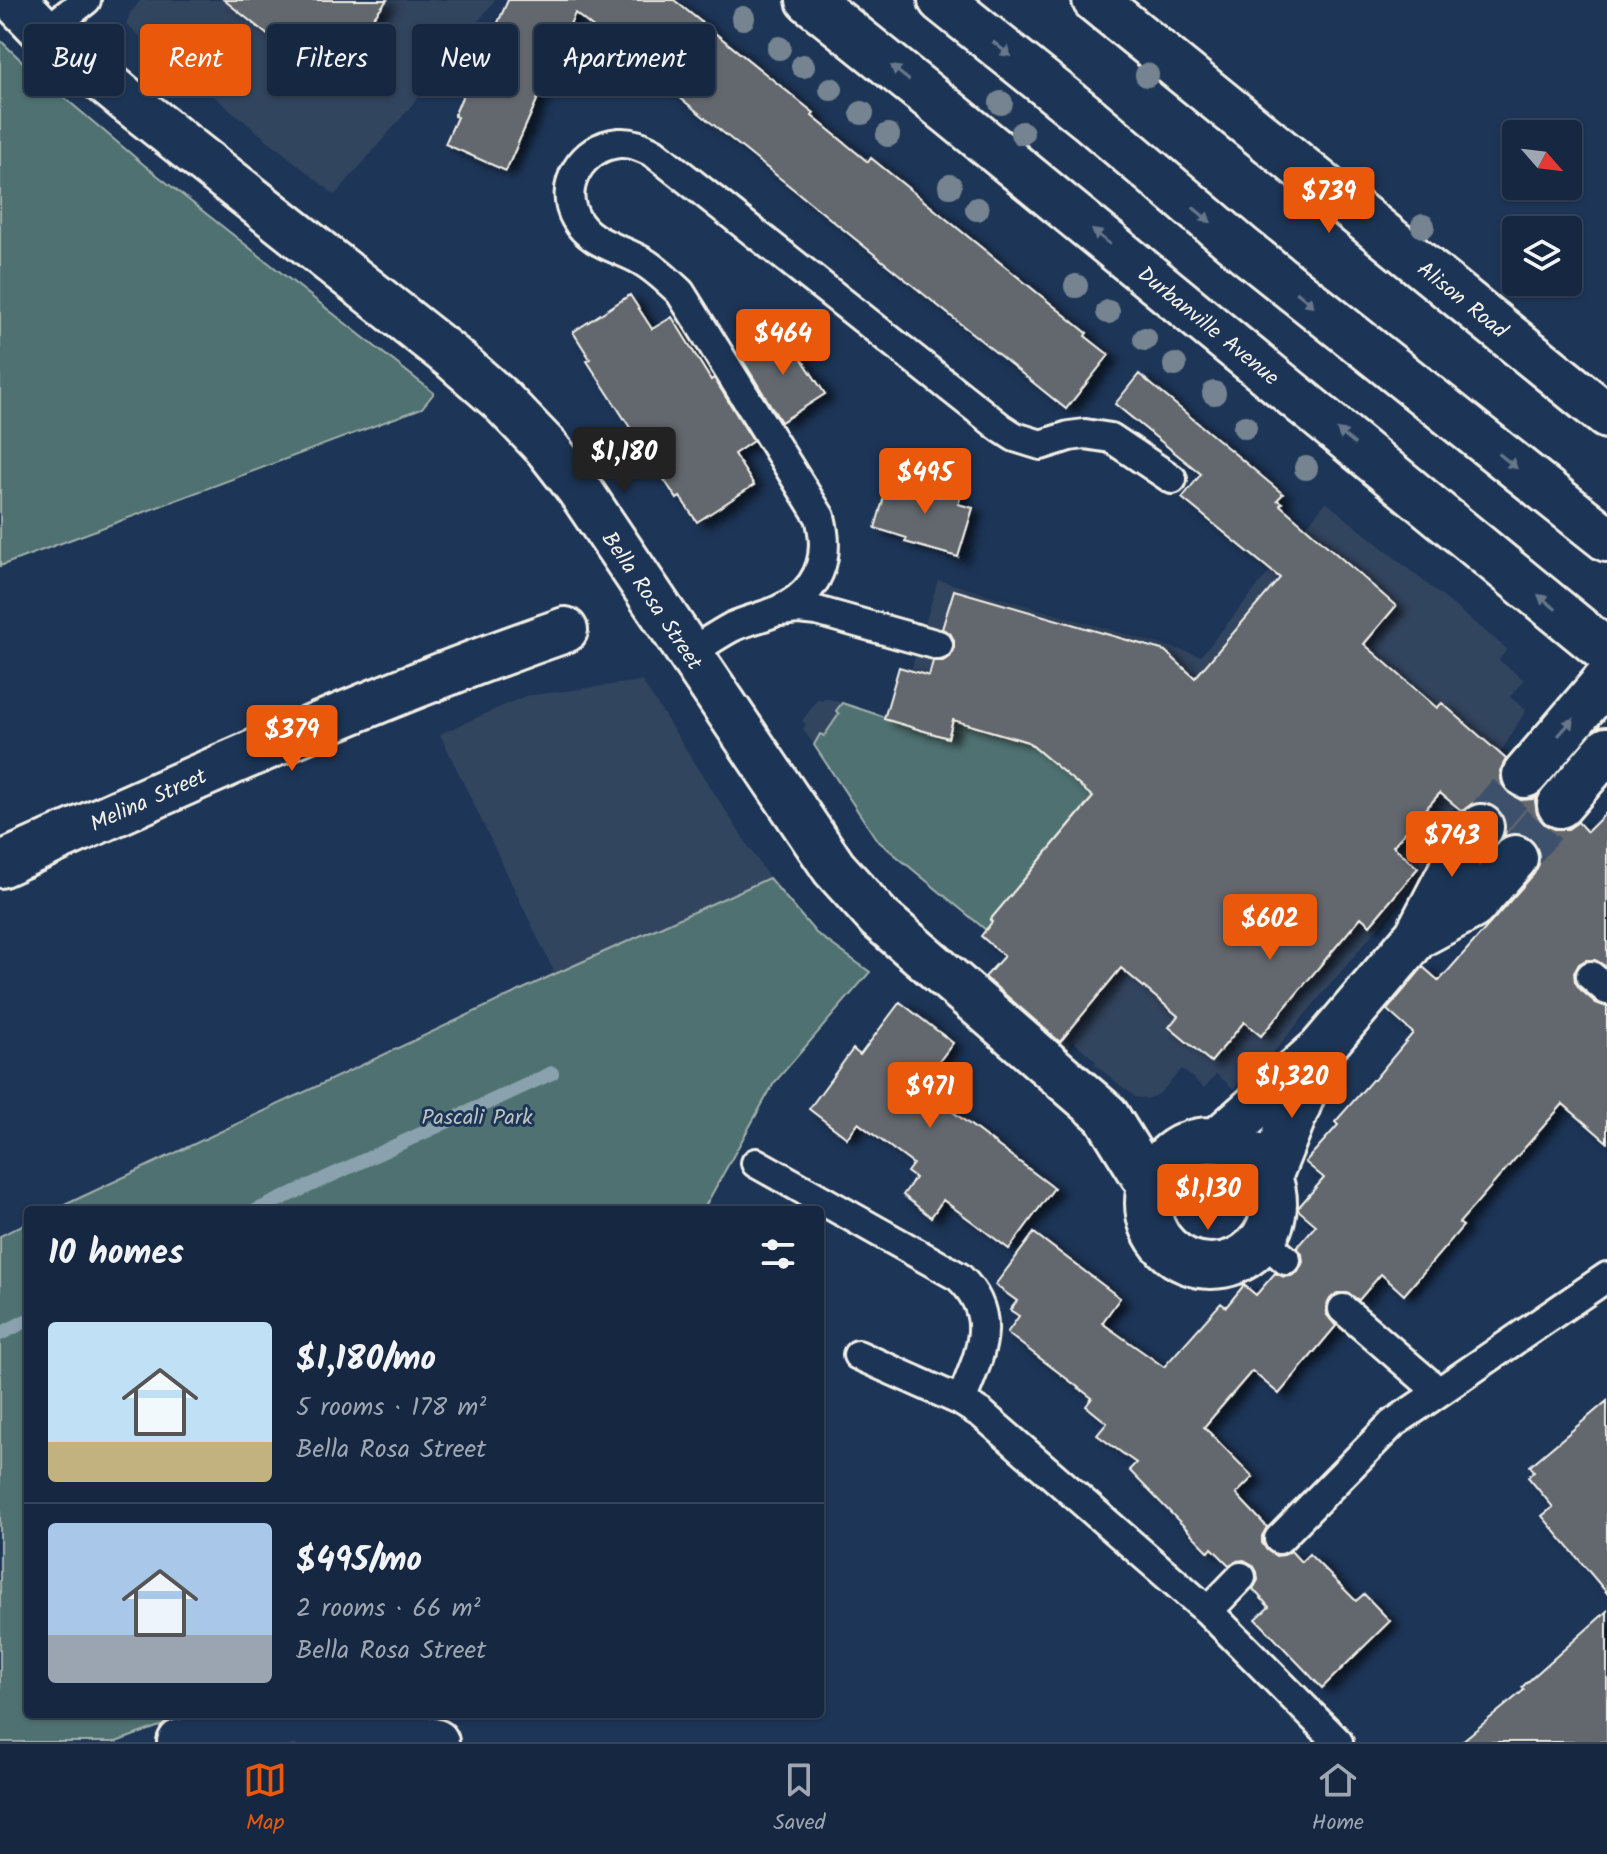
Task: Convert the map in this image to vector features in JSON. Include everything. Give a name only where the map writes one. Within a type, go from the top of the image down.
[{"type":"street","name":"Bella Rosa Street","points":[[14,0],[37,24]]},
{"type":"street","name":"Durbanville Avenue","points":[[809,0],[1607,652]]},
{"type":"street","points":[[941,0],[1088,118],[1244,250],[1607,539]]},
{"type":"street","name":"Alison Road","points":[[1095,0],[1601,399]]},
{"type":"street","name":"Bella Rosa Street","points":[[122,96],[452,357],[501,400],[547,448],[579,489],[834,868],[879,918],[1106,1115],[1150,1186]]},
{"type":"street","name":"Melina Street","points":[[0,865],[253,752],[480,659],[565,630]]},
{"type":"street","points":[[1525,775],[1607,679]]},
{"type":"street","points":[[1560,805],[1607,750]]},
{"type":"street","points":[[1207,1141],[1321,1049],[1417,936],[1463,848],[1481,827]]},
{"type":"street","points":[[1417,936],[1473,906],[1504,883]]},
{"type":"street","points":[[1269,1177],[1321,1049]]},
{"type":"street","name":"Bella Rosa Street","points":[[1106,1115],[1207,1141]]},
{"type":"street","points":[[1207,1141],[1239,1145],[1257,1159],[1269,1177],[1274,1199],[1274,1250],[1226,1265],[1205,1267],[1183,1261],[1166,1248],[1153,1229],[1148,1207],[1150,1186],[1159,1166],[1175,1150],[1207,1141]]},
{"type":"street","points":[[180,1742],[221,1732],[273,1725],[325,1724],[374,1728],[436,1742]]},
{"type":"lane","points":[[55,24],[86,0]]},
{"type":"lane","points":[[689,653],[732,627],[779,611],[799,599],[814,583],[823,563],[824,532],[820,517],[680,292],[641,261],[597,241],[583,230],[574,216],[570,199],[571,183],[577,167],[589,154],[604,145],[622,142],[654,153],[1015,437],[1041,445],[1085,434],[1111,438],[1172,479]]},
{"type":"lane","points":[[779,611],[817,611],[938,645]]},
{"type":"lane","points":[[756,1163],[959,1277],[971,1289],[979,1303],[984,1334],[961,1401]]},
{"type":"lane","points":[[1279,1539],[1392,1424],[1607,1277]]},
{"type":"lane","points":[[1343,1309],[1439,1392]]},
{"type":"lane","points":[[858,1355],[961,1401],[982,1414],[1208,1611],[1338,1742]]},
{"type":"lane","points":[[1208,1611],[1241,1577]]},
{"type":"shaded area","points":[[141,0],[495,0],[476,24],[412,24],[412,96],[419,96],[335,195],[213,96],[251,96],[251,24],[140,24],[140,36],[126,25],[130,13]]},
{"type":"shaded area","points":[[1326,502],[1507,649],[1499,660],[1524,680],[1510,697],[1526,710],[1498,757],[1437,828],[1420,877],[1247,1084],[1241,1080],[1234,1089],[1216,1074],[1204,1088],[1182,1069],[1159,1094],[1147,1099],[1135,1097],[1094,1064],[1096,1061],[1073,1041],[1066,1048],[1026,1015],[1023,1018],[981,982],[1004,956],[981,936],[985,930],[877,840],[803,729],[806,724],[802,721],[818,699],[822,701],[825,698],[885,715],[911,670],[938,580],[1201,656]]},
{"type":"shaded area","points":[[642,681],[769,878],[555,974],[440,734],[525,696]]},
{"type":"green space","points":[[0,40],[24,63],[24,96],[63,96],[143,164],[434,393],[422,408],[0,566]]},
{"type":"green space","points":[[842,703],[948,738],[953,720],[1028,742],[1095,798],[1090,800],[990,920],[992,922],[986,930],[877,840],[814,745],[839,714],[836,711]]},
{"type":"green space","name":"Pascali Park","points":[[769,878],[816,933],[870,972],[774,1083],[705,1206],[62,1206],[555,974]]},
{"type":"green space","points":[[24,1224],[24,1718],[194,1718],[116,1742],[0,1742],[0,1236]]},
{"type":"building","points":[[224,0],[387,0],[368,24],[267,24],[267,34]]},
{"type":"building","points":[[508,0],[674,0],[704,24],[589,24],[575,13],[570,24],[534,24],[534,96],[539,96],[506,171],[445,144],[463,96],[518,96],[518,24],[497,24]]},
{"type":"building","points":[[715,33],[814,113],[812,116],[868,162],[871,158],[1087,333],[1085,336],[1109,355],[1066,409],[678,96],[715,96]]},
{"type":"building","points":[[630,295],[652,329],[672,317],[753,441],[734,454],[754,485],[697,522],[680,497],[677,499],[649,457],[587,361],[590,359],[573,332]]},
{"type":"building","points":[[784,332],[825,394],[781,422],[742,359]]},
{"type":"building","points":[[1139,374],[1283,494],[1277,500],[1282,503],[1280,505],[1396,606],[1364,644],[1437,708],[1442,703],[1506,759],[1500,771],[1502,784],[1508,793],[1521,800],[1538,796],[1535,801],[1537,814],[1544,824],[1555,829],[1568,829],[1578,822],[1587,832],[1607,812],[1607,967],[1595,960],[1586,960],[1579,964],[1574,973],[1580,989],[1596,1003],[1607,1007],[1607,1142],[1563,1104],[1459,1223],[1463,1226],[1404,1295],[1381,1274],[1359,1300],[1347,1293],[1337,1293],[1326,1307],[1327,1315],[1336,1326],[1279,1394],[1252,1371],[1204,1427],[1253,1477],[1236,1494],[1267,1527],[1262,1543],[1267,1550],[1276,1556],[1291,1551],[1301,1562],[1309,1554],[1356,1601],[1364,1594],[1390,1621],[1322,1688],[1256,1619],[1269,1607],[1253,1589],[1258,1580],[1253,1565],[1244,1560],[1229,1565],[1212,1548],[1209,1552],[1129,1470],[1136,1463],[1097,1435],[1107,1423],[1086,1406],[1092,1398],[1007,1333],[1019,1316],[1010,1310],[1017,1301],[995,1285],[1034,1233],[1120,1298],[1102,1323],[1164,1367],[1221,1303],[1226,1307],[1244,1285],[1256,1295],[1275,1273],[1284,1277],[1298,1272],[1303,1262],[1297,1247],[1316,1225],[1297,1209],[1324,1178],[1305,1162],[1338,1125],[1335,1122],[1413,1033],[1387,1010],[1423,967],[1439,981],[1534,874],[1539,864],[1539,851],[1532,840],[1521,834],[1503,837],[1505,819],[1497,808],[1485,802],[1473,803],[1462,811],[1440,793],[1393,846],[1418,868],[1370,925],[1361,917],[1261,1036],[1244,1022],[1211,1062],[1169,1027],[1178,1016],[1121,968],[1060,1042],[985,977],[1004,956],[981,936],[992,922],[990,920],[1093,797],[1028,742],[953,720],[948,738],[884,719],[899,667],[929,676],[933,661],[943,661],[954,650],[950,633],[942,629],[954,590],[1165,651],[1195,678],[1280,578],[1182,498],[1201,474],[1115,404]]},
{"type":"building","points":[[907,478],[962,494],[958,504],[973,508],[958,557],[905,542],[907,538],[875,528],[888,483],[904,487]]},
{"type":"building","points":[[900,1002],[953,1043],[920,1087],[1054,1188],[1009,1249],[943,1200],[931,1217],[903,1195],[915,1178],[907,1172],[913,1164],[858,1123],[847,1138],[809,1109],[853,1049],[860,1055]]},
{"type":"building","points":[[1607,1401],[1607,1593],[1542,1516],[1553,1507],[1528,1477],[1534,1471],[1530,1466]]},
{"type":"building","points":[[1607,1611],[1607,1742],[1461,1742],[1524,1690],[1522,1687]]},
{"type":"waterway","points":[[266,1206],[552,1073]]},
{"type":"waterway","points":[[0,1334],[24,1322]]},
{"type":"tunnel","points":[[1481,827],[1525,775]]},
{"type":"tunnel","points":[[1515,858],[1560,805]]}]
